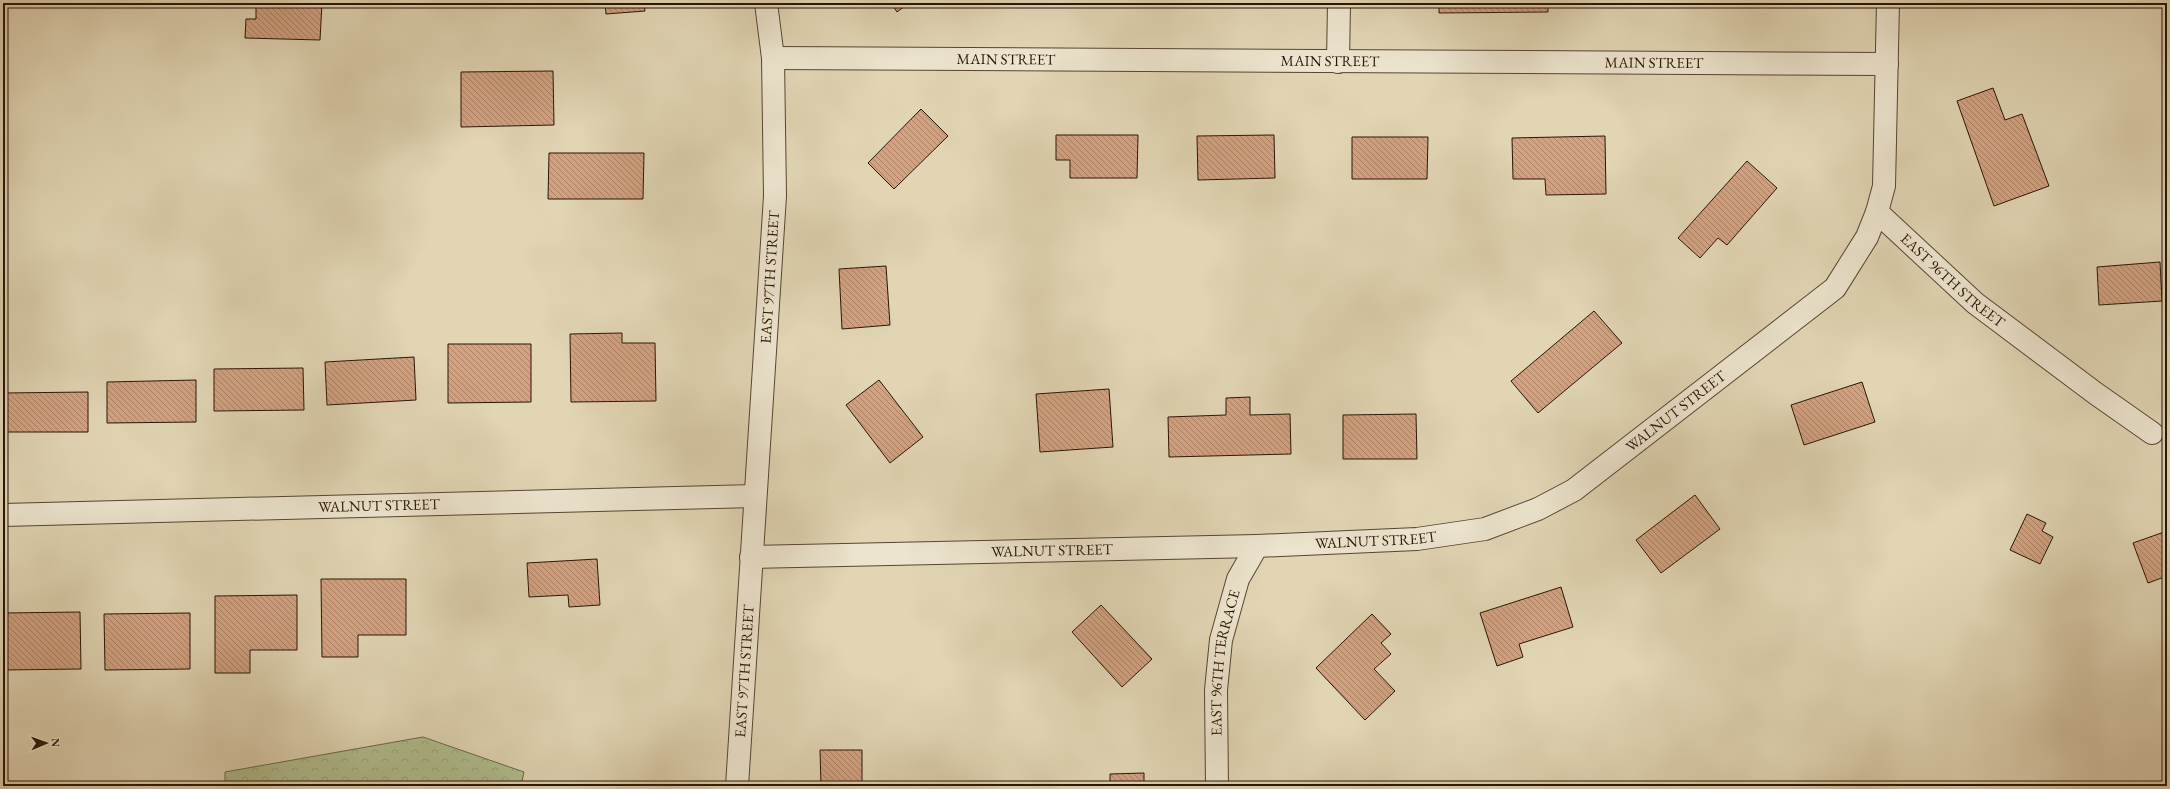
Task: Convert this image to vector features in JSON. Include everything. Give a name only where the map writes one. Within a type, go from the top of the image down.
[{"type":"street","name":"EAST 97TH STREET","points":[[737,786],[775,196],[773,58],[766,3]]},
{"type":"street","points":[[1338,62],[1339,3]]},
{"type":"street","points":[[1877,212],[1884,186],[1888,3]]},
{"type":"street","name":"MAIN STREET","points":[[773,58],[1887,64]]},
{"type":"street","name":"WALNUT STREET","points":[[751,557],[1257,546],[1416,539],[1485,529],[1538,510],[1568,494],[1835,288],[1867,237],[1877,212]]},
{"type":"street","name":"EAST 96TH STREET","points":[[1877,212],[1975,303],[2094,393],[2152,433]]},
{"type":"street","name":"WALNUT STREET","points":[[3,515],[756,496]]},
{"type":"street","name":"EAST 96TH TERRACE","points":[[1216,786],[1216,690],[1221,640],[1238,579],[1257,546]]},
{"type":"green space","points":[[423,737],[524,772],[521,786],[225,786],[225,772]]},
{"type":"building","points":[[256,3],[322,3],[320,40],[245,38],[246,19],[256,19]]},
{"type":"building","points":[[605,3],[644,3],[645,11],[606,14]]},
{"type":"building","points":[[891,3],[909,3],[897,12]]},
{"type":"building","points":[[1439,3],[1548,3],[1548,12],[1439,13]]},
{"type":"building","points":[[1981,3],[2029,3],[2029,6],[1981,6]]},
{"type":"building","points":[[553,71],[554,125],[461,127],[461,72]]},
{"type":"building","points":[[1993,88],[2005,120],[2022,114],[2049,186],[1994,206],[1957,101]]},
{"type":"building","points":[[921,109],[948,136],[894,189],[868,163]]},
{"type":"building","points":[[1056,135],[1138,135],[1137,178],[1070,178],[1070,160],[1056,160]]},
{"type":"building","points":[[1274,135],[1275,178],[1198,180],[1197,136]]},
{"type":"building","points":[[1605,136],[1606,194],[1546,195],[1545,179],[1513,179],[1512,138]]},
{"type":"building","points":[[1352,137],[1428,137],[1427,179],[1352,179]]},
{"type":"building","points":[[549,153],[644,153],[643,199],[548,199]]},
{"type":"building","points":[[1747,161],[1777,188],[1727,245],[1718,238],[1700,258],[1678,238]]},
{"type":"building","points":[[2160,262],[2162,301],[2099,305],[2097,267]]},
{"type":"building","points":[[886,266],[890,325],[842,329],[839,269]]},
{"type":"building","points":[[1594,311],[1622,343],[1538,413],[1511,381]]},
{"type":"building","points":[[622,333],[622,343],[655,343],[656,401],[571,402],[570,334]]},
{"type":"building","points":[[448,344],[531,344],[531,402],[448,403]]},
{"type":"building","points":[[414,357],[416,400],[327,405],[325,362]]},
{"type":"building","points":[[303,368],[304,410],[214,411],[214,369]]},
{"type":"building","points":[[196,380],[196,422],[107,423],[107,382]]},
{"type":"building","points":[[879,380],[923,437],[890,463],[846,405]]},
{"type":"building","points":[[1862,382],[1875,422],[1804,445],[1791,405]]},
{"type":"building","points":[[1109,389],[1113,447],[1040,452],[1036,394]]},
{"type":"building","points":[[88,392],[88,432],[3,432],[3,393]]},
{"type":"building","points":[[1250,397],[1250,415],[1290,414],[1291,454],[1169,457],[1168,417],[1226,415],[1226,398]]},
{"type":"building","points":[[1416,414],[1417,459],[1343,459],[1343,415]]},
{"type":"building","points":[[1695,495],[1720,529],[1661,573],[1636,540]]},
{"type":"building","points":[[2027,514],[2046,523],[2042,531],[2053,537],[2040,564],[2010,550]]},
{"type":"building","points":[[2167,531],[2167,576],[2148,583],[2133,543]]},
{"type":"building","points":[[597,559],[600,605],[569,607],[568,595],[529,597],[527,563]]},
{"type":"building","points":[[321,579],[406,579],[406,635],[358,635],[358,657],[322,657]]},
{"type":"building","points":[[1561,587],[1573,627],[1519,644],[1523,657],[1497,666],[1480,613]]},
{"type":"building","points":[[297,595],[297,650],[250,650],[250,673],[215,673],[215,596]]},
{"type":"building","points":[[1101,605],[1152,659],[1122,687],[1072,632]]},
{"type":"building","points":[[80,612],[81,669],[3,670],[3,613]]},
{"type":"building","points":[[190,613],[190,669],[105,670],[104,614]]},
{"type":"building","points":[[1372,614],[1391,634],[1381,643],[1391,654],[1374,669],[1395,691],[1365,720],[1316,668]]},
{"type":"building","points":[[820,750],[862,750],[862,786],[821,786]]},
{"type":"building","points":[[1144,773],[1144,786],[1110,786],[1110,774]]},
{"type":"building","points":[[599,784],[649,784],[649,786],[599,786]]}]
